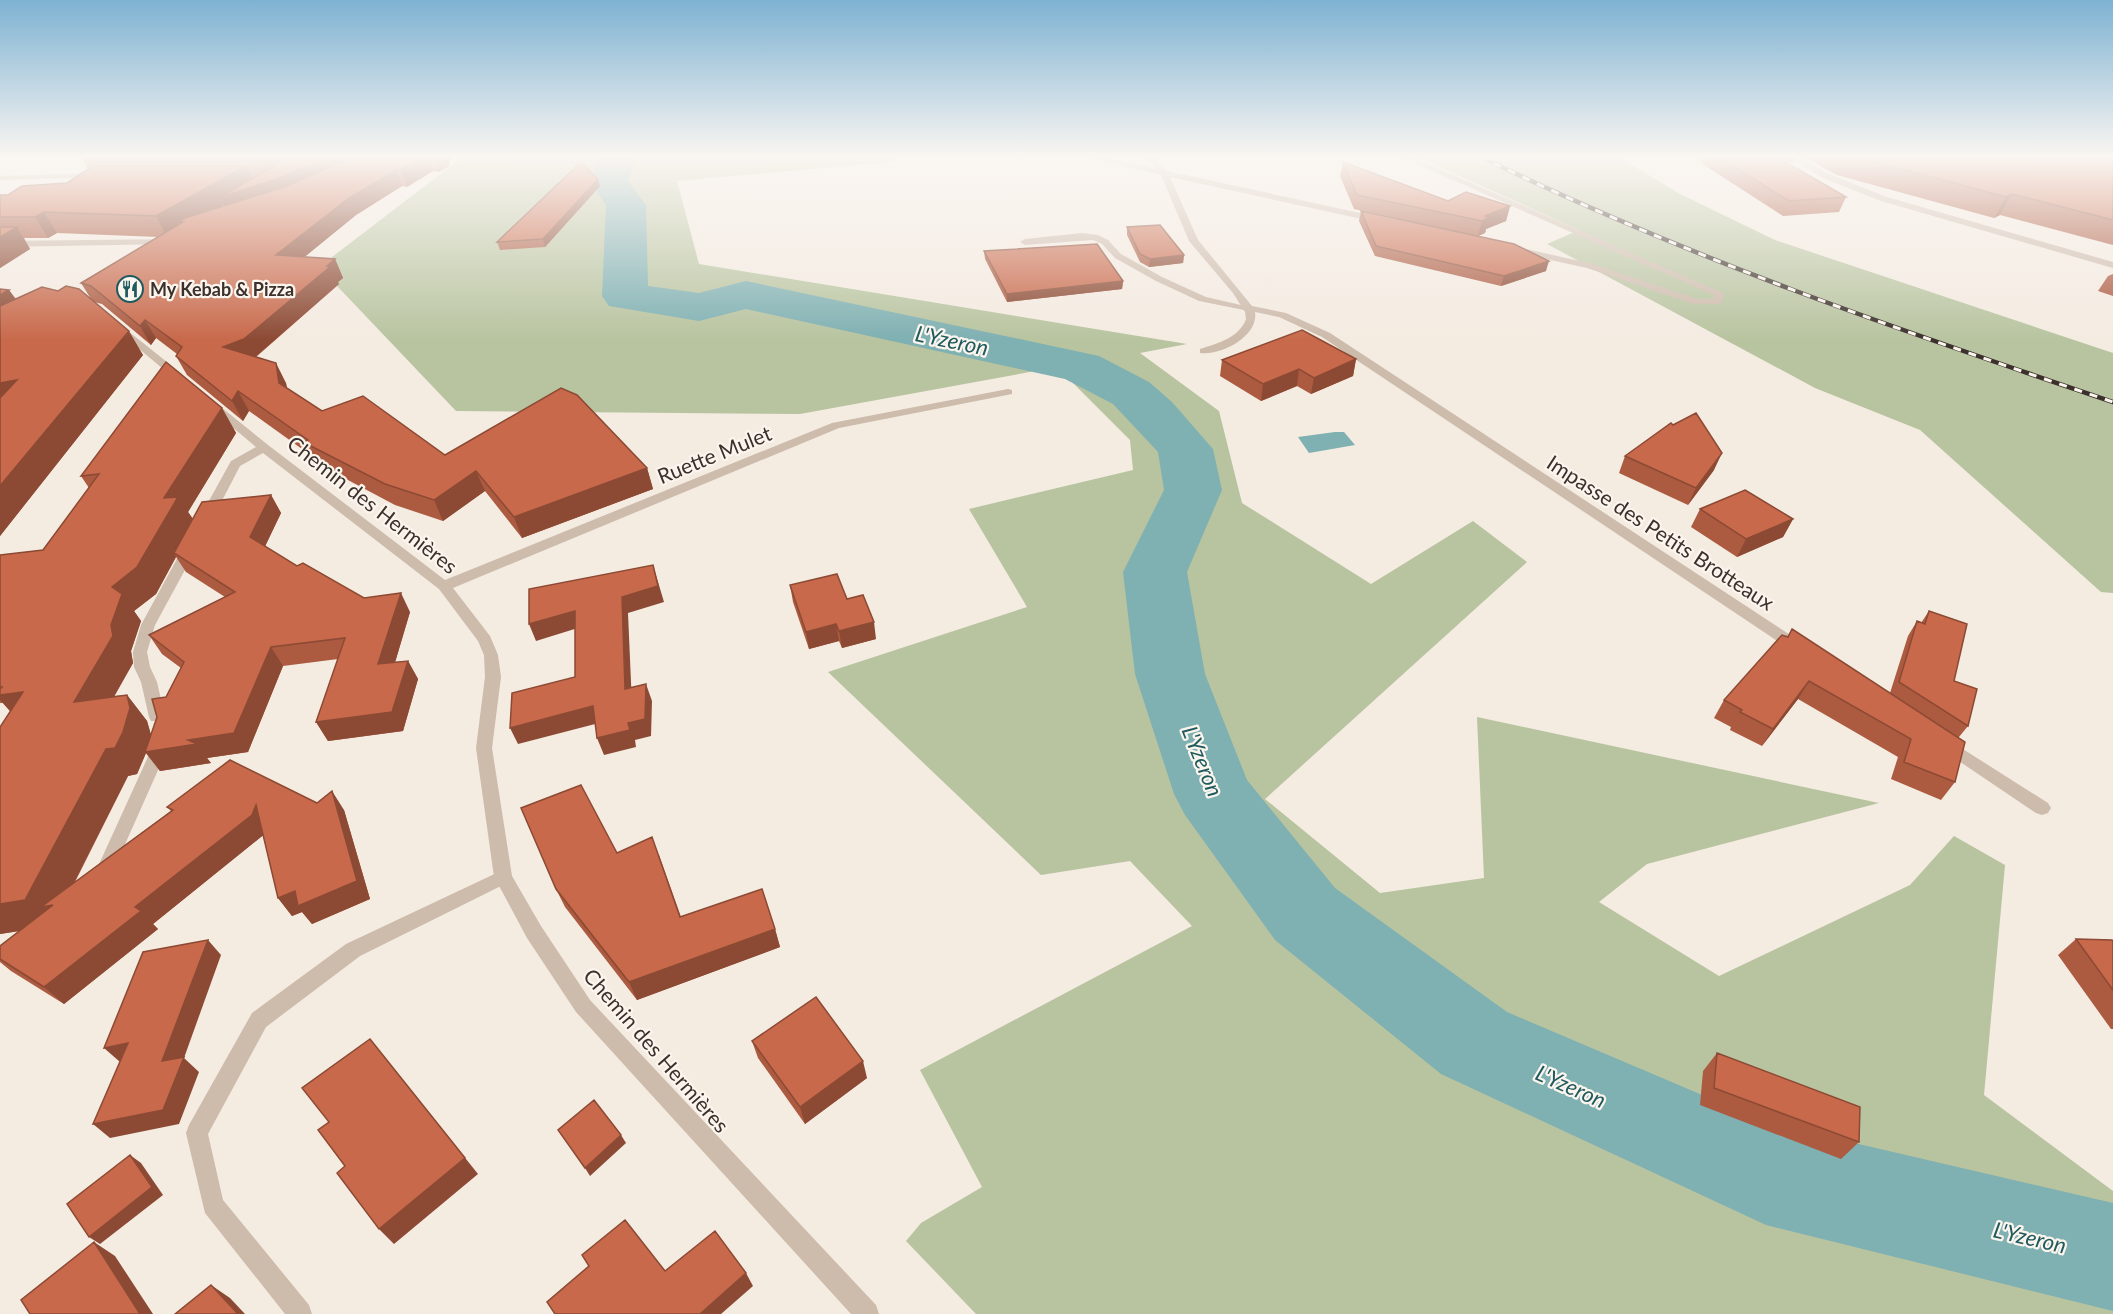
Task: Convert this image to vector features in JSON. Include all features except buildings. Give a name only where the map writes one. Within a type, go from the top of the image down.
[{"type":"street","points":[[1183,217],[1194,241],[1249,308],[1252,316],[1248,328],[1235,339],[1204,351]]},
{"type":"street","points":[[1368,217],[1394,223]]},
{"type":"street","points":[[1509,249],[1590,266],[1697,302],[1716,302],[1720,294],[1543,217]]},
{"type":"street","points":[[1948,217],[2113,265]]},
{"type":"street","name":"Impasse des Petits Brotteaux","points":[[1025,242],[1082,236],[1095,237],[1105,242],[1118,256],[1159,279],[1203,299],[1282,315],[1326,335],[1803,651]]},
{"type":"street","points":[[0,244],[172,241]]},
{"type":"street","name":"Chemin des Hermières","points":[[106,315],[264,448],[444,586],[485,640],[491,655],[493,677],[484,748],[503,877],[534,932],[583,1006],[867,1314]]},
{"type":"street","name":"Ruette Mulet","points":[[444,586],[836,425],[1008,392]]},
{"type":"street","points":[[101,879],[155,759],[161,735],[140,652],[148,625],[236,464],[264,448]]},
{"type":"street","points":[[1932,736],[2042,808]]},
{"type":"street","points":[[300,1314],[213,1205],[197,1133],[259,1020],[352,950],[503,877]]},
{"type":"green space","points":[[384,217],[687,217],[699,264],[1187,344],[1140,353],[1219,411],[1242,503],[1371,584],[1473,521],[1527,562],[1265,799],[1380,893],[1484,878],[1477,717],[1879,803],[1647,864],[1599,902],[1719,976],[1910,885],[1954,836],[2005,865],[1984,1095],[2113,1191],[2113,1314],[976,1314],[906,1241],[921,1223],[982,1187],[920,1070],[1192,926],[1130,861],[1041,875],[828,672],[1027,607],[969,509],[1133,470],[1130,440],[1057,367],[800,414],[456,411],[319,267]]},
{"type":"green space","points":[[1551,217],[1728,217],[1775,240],[2113,353],[2113,593],[2101,592],[1920,430],[1815,388],[1547,244],[1579,230]]},
{"type":"water","points":[[1344,432],[1355,445],[1309,453],[1298,437]]},
{"type":"waterway","name":"L'Yzeron","points":[[626,217],[625,296],[699,307],[746,295],[1081,367],[1131,393],[1153,413],[1185,449],[1193,490],[1155,572],[1170,674],[1213,794],[1305,914],[1474,1043],[1766,1174],[2113,1257]]},
{"type":"railway","points":[[1612,217],[1792,290],[2113,402]]},
{"type":"place","name":"My Kebab & Pizza","points":[[130,289]]}]
